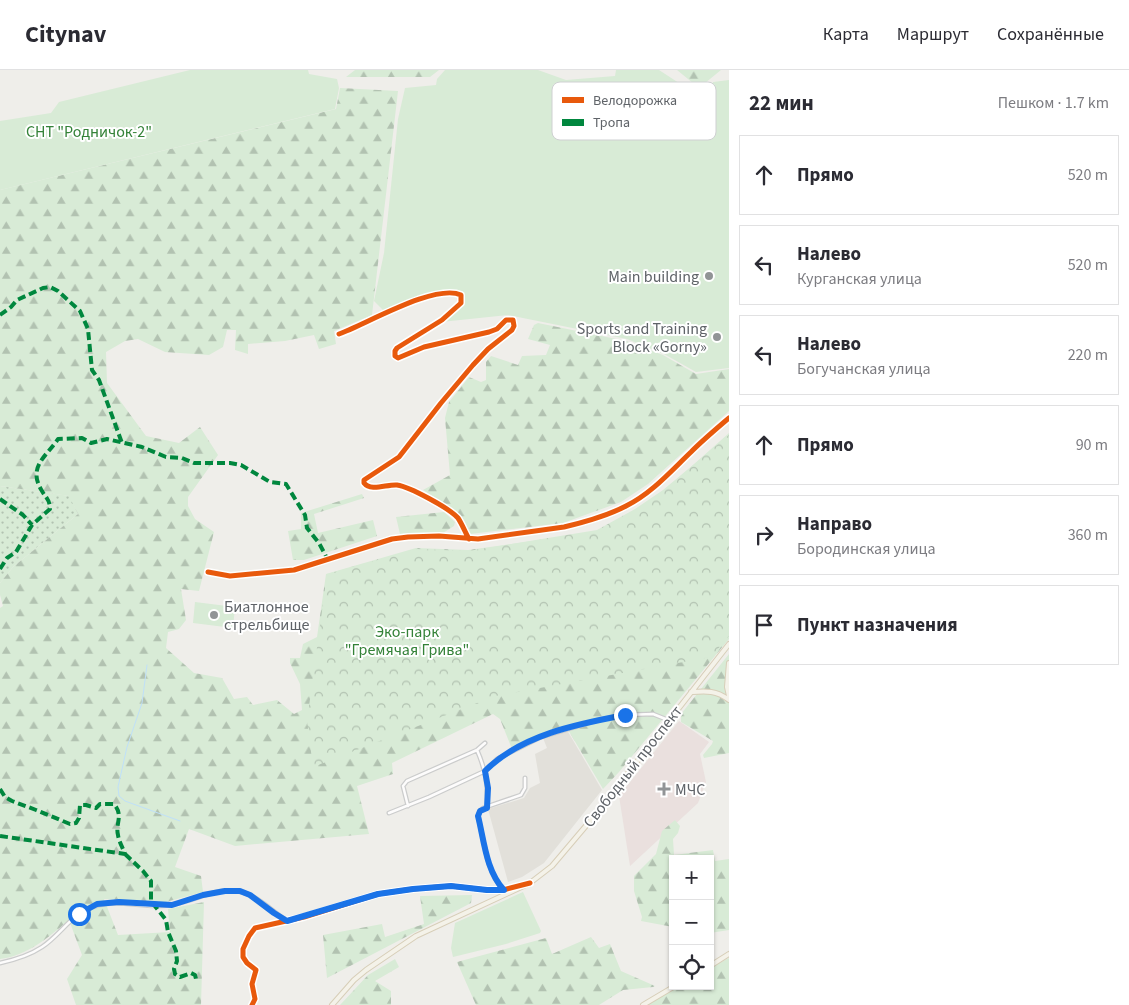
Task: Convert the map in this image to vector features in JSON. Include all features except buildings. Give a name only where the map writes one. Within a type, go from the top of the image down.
[{"type":"main road","name":"Свободный проспект","points":[[332,1005],[354,980],[366,970],[416,936],[530,883],[552,866],[596,814],[729,644]]},
{"type":"main road","points":[[729,662],[727,687],[729,698]]},
{"type":"main road","points":[[691,692],[711,691],[729,698]]},
{"type":"main road","points":[[714,963],[729,954]]},
{"type":"main road","points":[[643,1005],[669,990]]},
{"type":"street","points":[[339,334],[395,308],[422,299],[451,293],[461,295],[461,303],[442,320],[397,348],[395,356],[398,358],[424,347],[489,332],[497,329],[506,320],[512,320],[514,326],[512,330],[488,349],[473,365],[440,403],[399,457],[364,480],[367,487],[392,485],[412,490],[451,512],[458,519],[469,539]]},
{"type":"street","points":[[208,572],[230,576],[294,570],[392,539],[439,536],[469,539],[564,527],[595,518],[626,506],[662,481],[729,418]]},
{"type":"street","points":[[389,813],[485,771],[497,759],[540,737],[590,722],[625,715],[653,714],[668,720]]},
{"type":"street","points":[[408,806],[402,786],[407,781],[477,750],[484,743]]},
{"type":"street","points":[[477,750],[485,771],[488,788],[487,808]]},
{"type":"street","points":[[504,890],[499,885],[490,867],[478,816],[480,811],[521,795],[525,788],[525,778]]},
{"type":"street","points":[[252,1005],[254,999],[252,984],[256,970],[247,963],[243,949],[255,928],[287,921],[378,894],[451,886],[504,890],[530,883]]},
{"type":"street","points":[[0,963],[22,956],[43,946],[79,914],[97,904],[119,902],[172,905],[203,895],[225,891],[240,891],[250,895],[287,921]]},
{"type":"shaded area","name":"МЧС","points":[[679,721],[709,742],[700,754],[706,782],[698,803],[630,866],[619,796]]},
{"type":"shaded area","points":[[567,730],[602,790],[544,863],[522,877],[508,882],[488,809],[524,798],[530,788],[540,783],[535,754],[547,748],[543,738]]},
{"type":"green space","name":"СНТ \"Родничок-2\"","points":[[190,70],[308,70],[309,74],[337,79],[339,88],[335,109],[0,190],[0,121],[51,113],[59,102]]},
{"type":"green space","points":[[355,70],[439,70],[430,77],[346,77]]},
{"type":"green space","points":[[445,70],[538,70],[566,80],[615,76],[616,70],[659,70],[677,82],[552,82],[552,140],[716,140],[716,82],[713,82],[729,80],[729,368],[696,372],[664,354],[627,339],[508,315],[441,322],[457,311],[463,303],[463,294],[456,292],[435,293],[384,311],[374,301],[384,253],[398,119],[405,88],[436,85],[437,79]]},
{"type":"green space","points":[[677,70],[721,70],[706,82],[692,82]]},
{"type":"green space","points":[[340,88],[398,91],[372,315],[334,331],[336,344],[319,349],[314,335],[285,341],[248,344],[248,354],[235,350],[236,330],[227,330],[223,347],[209,355],[165,352],[138,339],[125,341],[106,352],[107,383],[146,436],[179,443],[200,427],[218,455],[188,497],[188,506],[195,519],[214,532],[199,591],[181,589],[186,620],[179,629],[168,632],[166,648],[194,673],[222,678],[234,699],[247,697],[253,705],[277,700],[294,714],[302,710],[300,684],[290,663],[290,658],[300,658],[303,644],[317,637],[326,574],[416,548],[468,550],[597,532],[636,511],[665,490],[729,433],[729,639],[603,789],[567,728],[537,736],[512,749],[500,719],[493,714],[392,763],[393,774],[357,786],[369,834],[235,846],[189,829],[175,867],[201,876],[203,892],[162,903],[104,899],[118,935],[170,932],[168,909],[204,902],[201,1005],[76,1005],[67,979],[82,955],[69,920],[28,950],[0,959],[0,608],[3,606],[0,595],[0,583],[13,567],[78,514],[69,496],[0,486],[0,190],[336,109]]},
{"type":"green space","points":[[538,323],[626,341],[663,355],[696,374],[729,369],[729,411],[648,484],[621,502],[563,523],[470,534],[457,512],[423,490],[450,475],[445,418],[449,402],[469,377],[481,382],[486,380],[486,362],[491,356],[518,365],[522,356],[546,355],[550,345],[528,339],[534,325]]},
{"type":"green space","name":"Эко-парк \"Гремячая Грива\"","points":[[729,435],[729,636],[711,657],[495,696],[313,767],[307,721],[327,574],[417,549],[468,551],[597,530],[635,509],[663,490]]},
{"type":"green space","points":[[0,486],[70,496],[78,514],[13,567],[0,583]]},
{"type":"green space","points":[[362,494],[364,498],[314,514],[318,533],[373,520],[377,536],[304,560],[293,560],[288,531],[301,529],[301,513]]},
{"type":"green space","points":[[444,512],[455,522],[454,526],[443,533],[400,534],[396,517]]},
{"type":"green space","name":"Биатлонное стрельбище","points":[[195,602],[235,607],[233,628],[193,623]]},
{"type":"green space","points":[[729,654],[729,753],[704,758],[703,755],[713,741],[681,722],[681,714]]},
{"type":"green space","points":[[675,820],[680,826],[678,833],[673,839],[674,855],[669,855],[669,926],[641,921],[642,917],[634,891],[634,876],[656,854],[662,831]]},
{"type":"green space","points":[[713,850],[714,855],[674,855]]},
{"type":"green space","points":[[714,856],[715,861],[729,859],[729,930],[714,932]]},
{"type":"green space","points":[[523,892],[541,931],[540,933],[506,944],[453,957],[451,948],[455,923]]},
{"type":"green space","points":[[472,895],[471,903],[327,978],[323,935],[382,924],[385,937],[424,924],[420,896]]},
{"type":"green space","points":[[591,937],[599,948],[610,944],[621,971],[655,986],[623,990],[599,1005],[476,1005],[457,962],[546,938],[552,954]]},
{"type":"green space","points":[[729,958],[729,1005],[647,1005],[672,990],[714,990],[714,966]]},
{"type":"green space","points":[[395,959],[399,967],[375,981],[391,991],[391,1005],[340,1005],[368,975]]},
{"type":"waterway","points":[[147,665],[142,703],[127,747],[118,787],[119,796],[125,801],[180,821]]},
{"type":"marked path","points":[[0,315],[17,300],[43,288],[50,287],[58,291],[80,311],[88,329],[92,370],[99,380],[122,443]]},
{"type":"marked path","points":[[0,569],[7,558],[16,552],[32,525],[50,509],[49,501],[42,491],[36,475],[40,463],[58,439],[82,438],[91,443],[107,439],[142,447],[166,457],[182,458],[194,463],[230,463],[241,465],[270,482],[286,484],[305,515],[307,528],[319,543],[328,560]]},
{"type":"marked path","points":[[0,499],[23,515],[32,525]]},
{"type":"marked path","points":[[0,789],[5,797],[12,801],[70,824],[76,823],[79,818],[80,805],[96,808],[100,804],[114,804],[119,816],[117,831],[125,854]]},
{"type":"marked path","points":[[0,836],[125,854]]},
{"type":"marked path","points":[[125,854],[151,881],[151,901],[166,920],[168,932],[176,951],[175,974],[180,977],[191,973],[195,975],[196,979]]},
{"type":"cycle path","points":[[339,334],[418,300],[449,293],[461,295],[461,303],[442,320],[397,348],[395,356],[398,358],[424,347],[489,332],[497,329],[506,320],[513,320],[514,326],[512,330],[488,349],[473,365],[399,457],[364,480],[367,486],[397,485],[429,498],[458,518],[469,539]]},
{"type":"cycle path","points":[[208,572],[230,576],[294,570],[392,539],[439,536],[478,539],[564,527],[588,521],[619,510],[644,495],[729,418]]},
{"type":"cycle path","points":[[252,1005],[255,999],[252,984],[256,970],[243,957],[243,949],[255,928],[304,917],[378,894],[451,886],[503,890],[530,883]]},
{"type":"place","name":"Main building","points":[[709,276]]},
{"type":"place","name":"Sports and Training Block «Gorny»","points":[[717,337]]},
{"type":"place","name":"Биатлонное стрельбище","points":[[214,615]]},
{"type":"place","name":"МЧС","points":[[664,789]]},
{"type":"route","points":[[79,914],[97,904],[119,902],[172,905],[203,895],[225,891],[240,891],[250,895],[287,921],[378,894],[451,886],[504,890],[499,885],[490,867],[478,816],[480,811],[487,808],[488,788],[485,771],[497,759],[540,737],[598,720],[625,715]]}]
